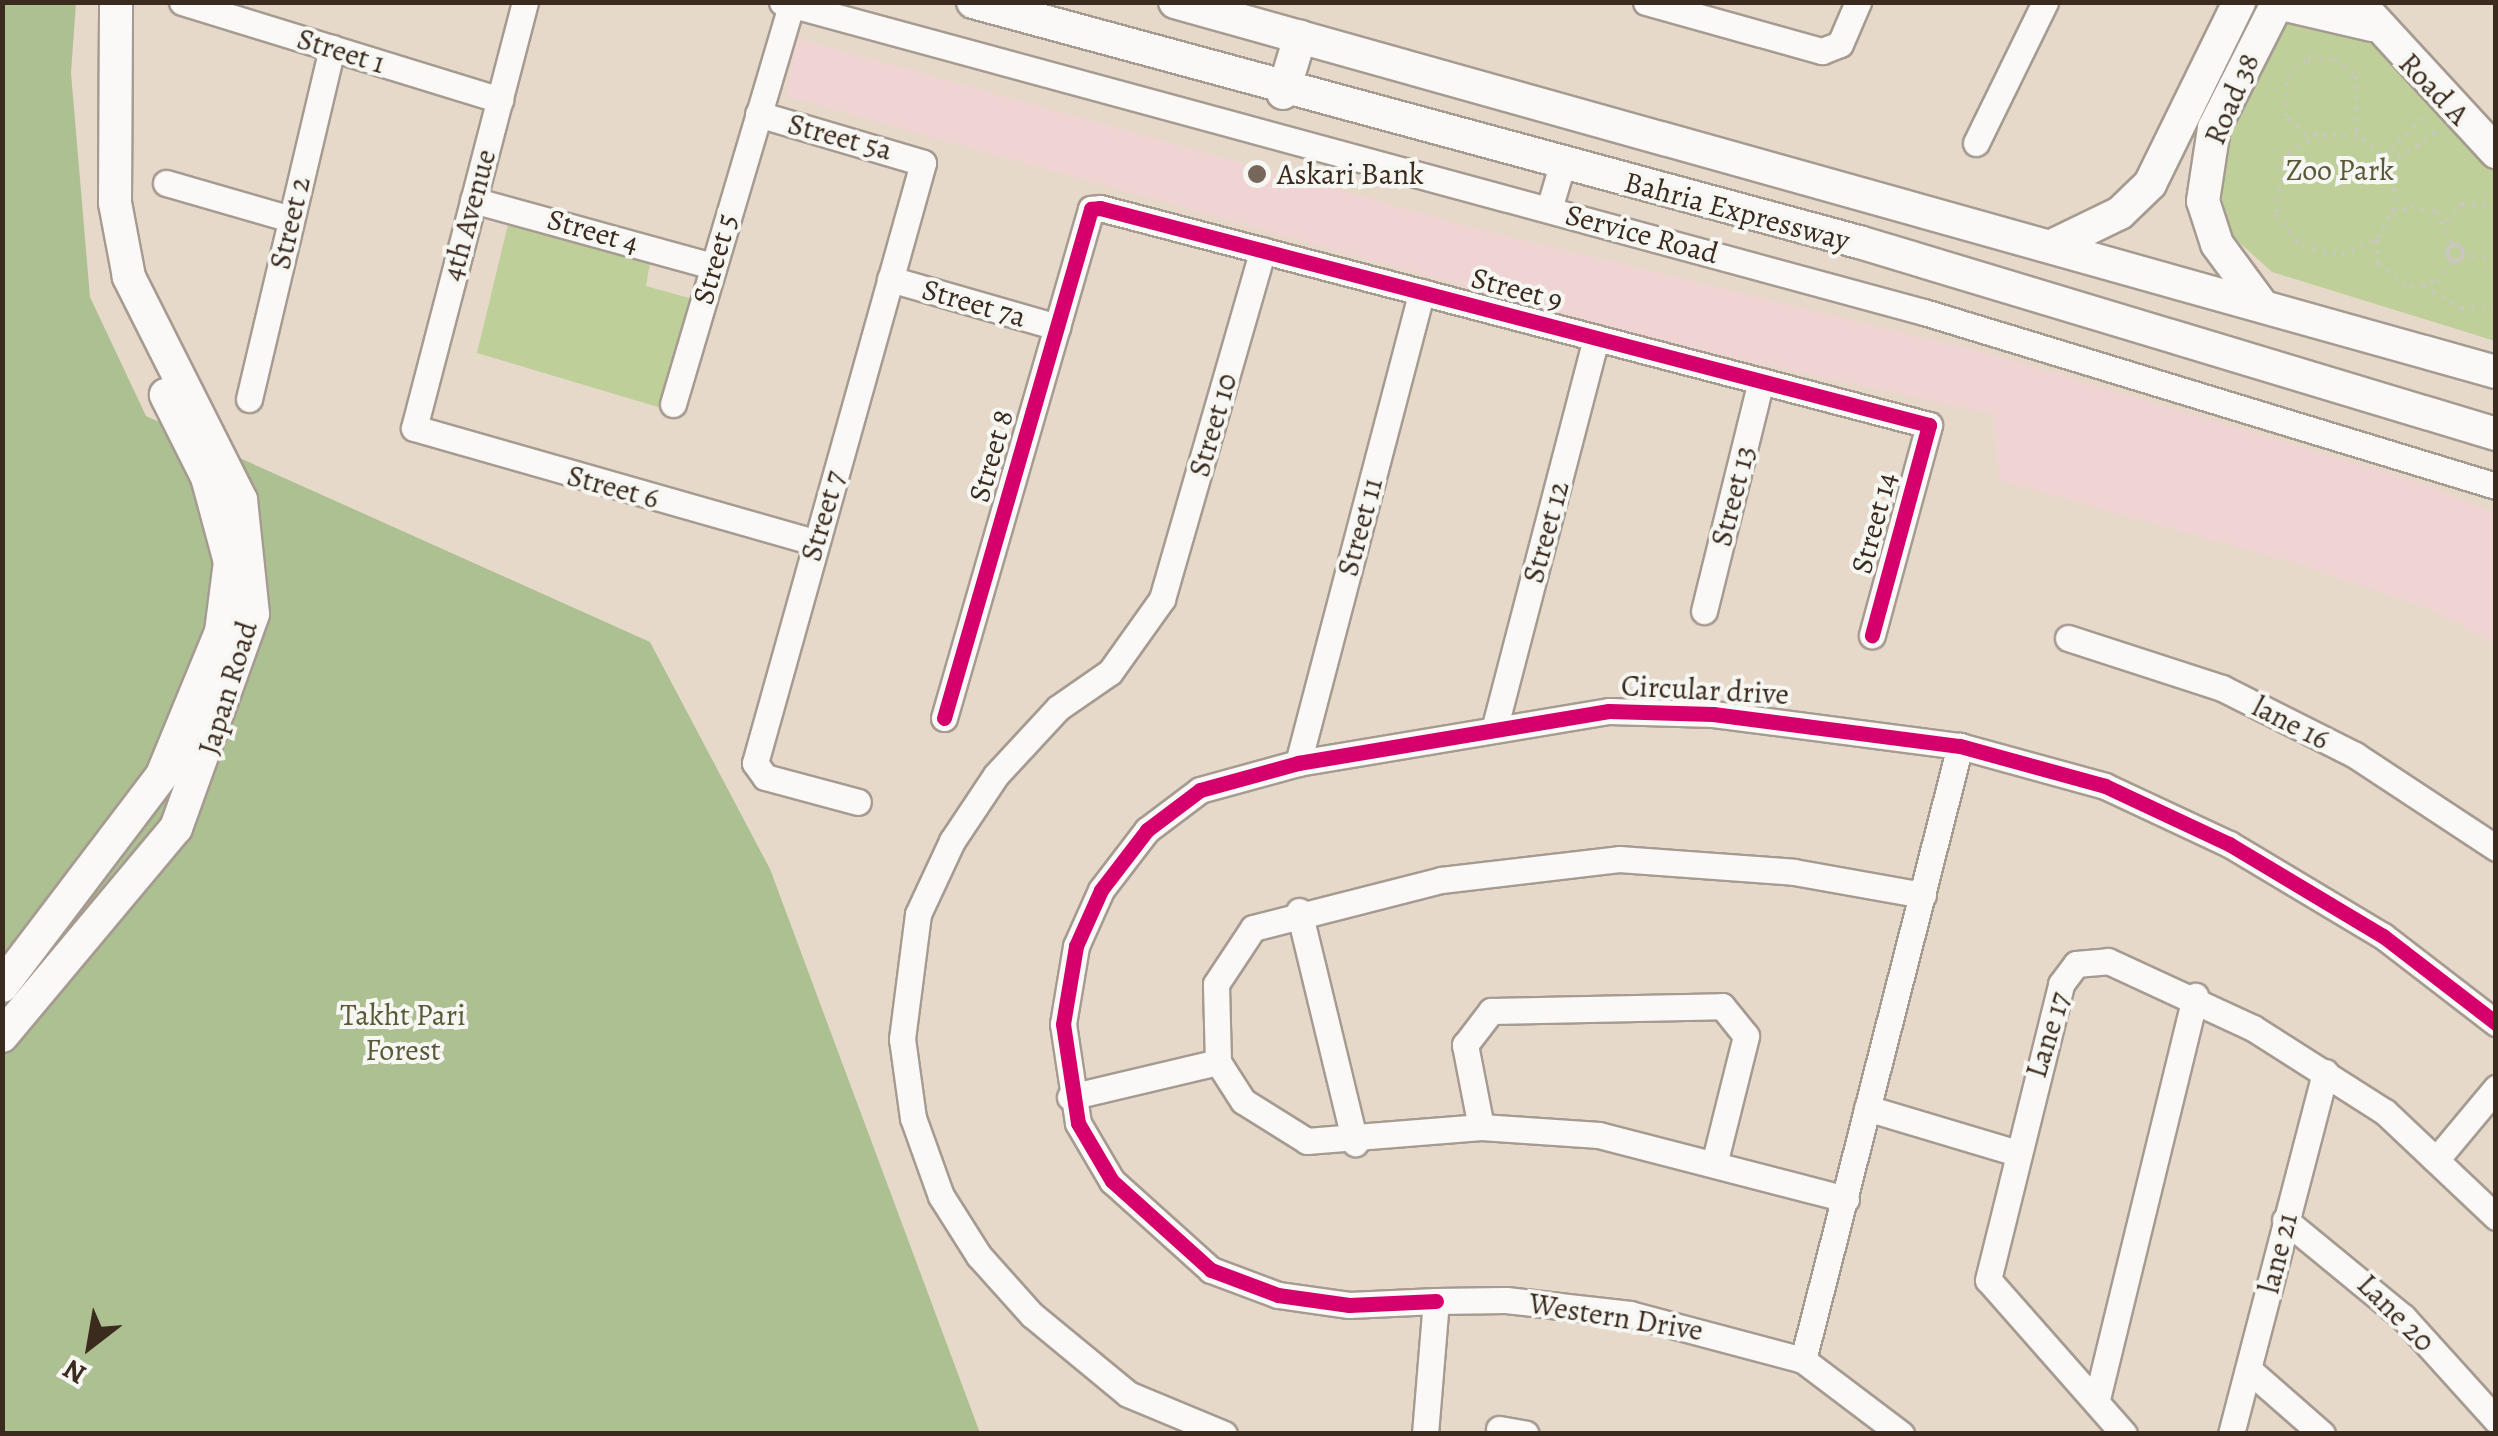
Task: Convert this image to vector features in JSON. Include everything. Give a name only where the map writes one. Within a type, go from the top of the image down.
[{"type":"main road","name":"Japan Road","points":[[2,986],[162,775],[221,632],[230,562],[208,476],[124,324],[103,262],[91,141],[96,2]]},
{"type":"main road","name":"Japan Road","points":[[2,1036],[176,828],[236,682],[253,614],[241,500],[129,278],[115,203],[116,2]]},
{"type":"main road","name":"Bahria Expressway","points":[[973,2],[1283,93],[2084,307],[2496,434]]},
{"type":"main road","name":"Bahria Expressway","points":[[1174,2],[2054,245],[2496,372]]},
{"type":"main road","name":"Road 38","points":[[2054,245],[2120,213],[2150,184],[2239,2]]},
{"type":"main road","points":[[2278,3],[2365,14]]},
{"type":"main road","name":"Road 38","points":[[2261,304],[2217,244],[2204,202],[2214,128],[2278,3]]},
{"type":"main road","name":"Road A","points":[[2365,14],[2496,152]]},
{"type":"main road","points":[[1283,93],[1300,37]]},
{"type":"street","name":"Street 1","points":[[182,2],[500,100]]},
{"type":"street","name":"4th Avenue","points":[[414,428],[525,2]]},
{"type":"street","points":[[1646,2],[1822,51],[1844,39],[1858,2]]},
{"type":"street","name":"Street 5","points":[[673,404],[787,4]]},
{"type":"street","name":"Service Road","points":[[787,4],[1549,209],[2405,452],[2496,486]]},
{"type":"street","points":[[1976,143],[2042,4]]},
{"type":"street","name":"Street 2","points":[[249,399],[332,48]]},
{"type":"street","name":"Street 5a","points":[[758,114],[921,159]]},
{"type":"street","name":"Street 7","points":[[858,802],[756,772],[921,159]]},
{"type":"street","points":[[1549,209],[1562,165]]},
{"type":"street","points":[[166,183],[291,219]]},
{"type":"street","name":"Street 4","points":[[473,200],[712,266]]},
{"type":"street","name":"Street 9","points":[[1091,209],[1263,250],[1929,425]]},
{"type":"street","name":"Street 8","points":[[944,718],[1091,209]]},
{"type":"street","name":"Street 10","points":[[1224,1434],[1128,1394],[1032,1316],[980,1256],[941,1196],[913,1118],[902,1039],[918,914],[952,841],[996,775],[1058,708],[1110,672],[1162,599],[1263,250]]},
{"type":"street","name":"Street 7a","points":[[890,279],[1057,327]]},
{"type":"street","name":"Street 11","points":[[1298,763],[1422,292]]},
{"type":"street","name":"Street 12","points":[[1495,726],[1596,338]]},
{"type":"street","name":"Street 13","points":[[1704,611],[1761,381]]},
{"type":"street","name":"Street 14","points":[[1872,635],[1929,425]]},
{"type":"street","name":"Street 6","points":[[414,428],[815,542]]},
{"type":"street","name":"lane 16","points":[[2068,638],[2222,688],[2355,755],[2496,848]]},
{"type":"street","name":"Circular drive","points":[[1070,1097],[1063,1024],[1076,946],[1101,890],[1147,830],[1200,790],[1298,763],[1495,726],[1609,711],[1714,714],[1960,746],[2105,786],[2228,844],[2382,936],[2496,1023]]},
{"type":"street","points":[[1803,1360],[1960,746]]},
{"type":"street","points":[[1846,1199],[1716,1160],[1599,1135],[1481,1127],[1355,1144],[1307,1141],[1271,1122],[1218,1062],[1214,1005],[1229,956],[1253,928],[1299,911],[1441,880],[1618,859],[1794,872],[1923,895]]},
{"type":"street","points":[[1299,911],[1355,1144]]},
{"type":"street","name":"Lane 17","points":[[2124,1434],[2097,1399],[1990,1289],[2014,1152],[2062,984],[2076,964],[2108,961],[2195,996],[2325,1072],[2436,1160],[2496,1218]]},
{"type":"street","points":[[2097,1399],[2195,996]]},
{"type":"street","points":[[1481,1127],[1465,1044],[1491,1011],[1722,1006],[1746,1036],[1716,1160]]},
{"type":"street","points":[[1070,1097],[1218,1062]]},
{"type":"street","name":"lane 21","points":[[2231,1434],[2325,1072]]},
{"type":"street","points":[[2436,1160],[2496,1088]]},
{"type":"street","name":"Western Drive","points":[[1070,1097],[1112,1180],[1210,1270],[1278,1295],[1349,1305],[1436,1301],[1630,1314],[1803,1360],[1901,1434]]},
{"type":"street","points":[[1867,1108],[2014,1152]]},
{"type":"street","name":"Lane 20","points":[[2286,1220],[2403,1316],[2496,1420]]},
{"type":"street","points":[[1425,1434],[1436,1301]]},
{"type":"street","points":[[2250,1370],[2322,1434]]},
{"type":"street","points":[[1499,1429],[1526,1434]]},
{"type":"path","points":[[2357,135],[2356,76],[2322,56],[2296,66],[2282,90],[2294,127],[2317,134],[2357,135],[2384,157],[2390,164],[2391,219]]},
{"type":"path","points":[[2384,157],[2414,126],[2450,106]]},
{"type":"path","points":[[2390,164],[2425,139],[2450,106]]},
{"type":"path","points":[[2414,126],[2425,139]]},
{"type":"path","points":[[2317,134],[2298,142],[2274,175],[2286,233],[2322,254],[2378,238],[2391,219],[2411,206],[2447,222]]},
{"type":"path","points":[[2447,222],[2462,204],[2496,206]]},
{"type":"path","points":[[2447,222],[2454,261]]},
{"type":"path","points":[[2378,238],[2386,275],[2424,286],[2461,308],[2496,307]]},
{"type":"path","points":[[2453,245],[2462,256]]},
{"type":"path","points":[[2424,286],[2462,256],[2496,258]]},
{"type":"shaded area","points":[[797,38],[1471,227],[1987,353],[2416,481],[2495,513],[2495,644],[2430,609],[2291,562],[1999,480],[1993,414],[1677,346],[786,96]]},
{"type":"green space","name":"Takht Pari Forest","points":[[3,3],[76,3],[71,73],[90,297],[146,416],[650,642],[770,869],[980,1433],[3,1434]]},
{"type":"green space","name":"Zoo Park","points":[[2305,15],[2362,28],[2495,168],[2495,341],[2272,272],[2232,236],[2220,190],[2233,126],[2283,23]]},
{"type":"green space","points":[[510,216],[651,257],[646,286],[693,299],[668,410],[477,353]]},
{"type":"cycle path","points":[[944,718],[1091,209],[1100,208],[1929,425],[1872,635]]},
{"type":"cycle path","points":[[1436,1301],[1349,1305],[1278,1295],[1211,1270],[1112,1181],[1078,1123],[1063,1024],[1076,946],[1101,890],[1147,830],[1200,790],[1298,763],[1609,711],[1713,714],[1960,746],[2105,786],[2229,844],[2383,936],[2496,1023]]},
{"type":"place","name":"Askari Bank","points":[[1257,174]]}]
